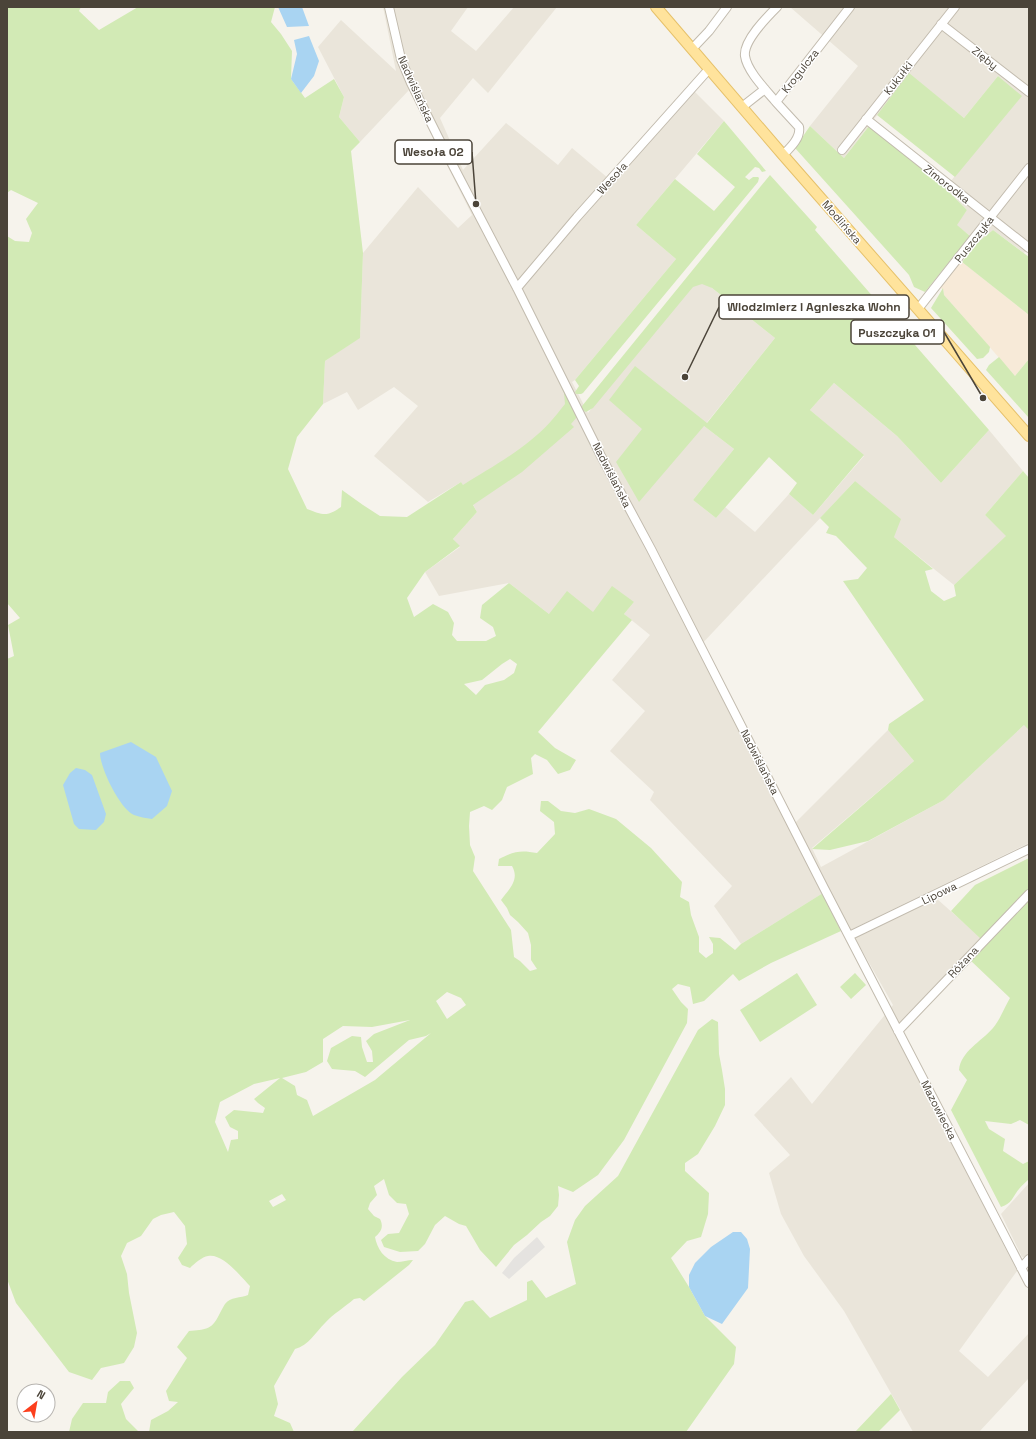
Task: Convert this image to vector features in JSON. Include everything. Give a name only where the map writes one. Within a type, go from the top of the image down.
[{"type":"main road","name":"Modlińska","points":[[656,7],[783,155],[1029,436]]},
{"type":"street","name":"Nadwiślańska","points":[[389,7],[401,59],[410,83],[517,288],[601,456],[651,549],[849,936]]},
{"type":"street","points":[[692,49],[709,31],[727,7]]},
{"type":"street","points":[[776,102],[748,65],[744,54],[747,44],[777,7]]},
{"type":"street","name":"Krogulcza","points":[[783,155],[800,132],[799,127],[776,102],[850,7]]},
{"type":"street","name":"Kukułki","points":[[842,150],[955,7]]},
{"type":"street","name":"Zięby","points":[[941,24],[1029,92]]},
{"type":"street","name":"Wesoła","points":[[517,288],[577,217],[709,69]]},
{"type":"street","points":[[742,107],[765,89]]},
{"type":"street","name":"Zimorodka","points":[[866,119],[1029,248]]},
{"type":"street","name":"Puszczyka","points":[[918,310],[1029,168]]},
{"type":"street","name":"Lipowa","points":[[849,936],[1029,849]]},
{"type":"street","name":"Różana","points":[[898,1031],[1029,894]]},
{"type":"street","name":"Mazowiecka","points":[[849,936],[1029,1283]]},
{"type":"street","points":[[1021,1268],[1029,1259]]},
{"type":"shaded area","points":[[383,7],[468,7],[451,31],[476,51],[514,7],[557,7],[488,93],[473,78],[440,118],[463,170],[506,123],[558,165],[572,148],[608,178],[689,86],[724,121],[636,225],[676,259],[572,382],[588,413],[698,277],[775,338],[704,426],[734,449],[693,500],[716,518],[725,507],[755,532],[789,494],[813,515],[864,456],[810,410],[834,383],[897,436],[941,483],[989,430],[1023,471],[985,515],[1007,536],[954,585],[894,537],[855,481],[699,647],[789,829],[888,730],[914,761],[812,848],[821,867],[944,800],[1025,724],[1029,730],[1029,843],[850,930],[828,890],[741,944],[714,906],[732,886],[650,800],[654,792],[610,751],[645,711],[612,680],[650,635],[624,614],[634,602],[593,612],[549,614],[509,583],[439,596],[425,572],[460,547],[453,539],[477,512],[461,482],[428,502],[374,456],[418,406],[394,387],[358,410],[347,392],[323,404],[325,361],[360,337],[363,253],[418,187],[458,228],[472,215],[409,90],[360,142],[339,117],[344,97],[318,47],[341,20],[396,71]]},
{"type":"shaded area","points":[[790,7],[1029,7],[1029,246],[1024,253],[993,230],[978,242],[956,225],[967,210],[945,188],[1021,96],[998,76],[964,118],[909,74],[844,158],[810,126],[858,66]]},
{"type":"shaded area","points":[[961,261],[1029,315],[1029,359],[1015,376],[944,295],[943,289],[940,288]]},
{"type":"shaded area","points":[[936,898],[982,939],[894,1032],[1017,1271],[959,1351],[988,1377],[1029,1333],[1029,1378],[979,1432],[913,1432],[844,1311],[804,1256],[781,1214],[769,1173],[790,1155],[754,1115],[791,1077],[812,1104],[893,1005],[855,938]]},
{"type":"shaded area","points":[[1029,1183],[1029,1254],[1026,1257],[1022,1257],[1001,1214]]},
{"type":"shaded area","points":[[537,1237],[545,1247],[509,1279],[502,1273],[514,1258]]},
{"type":"green space","points":[[7,7],[81,7],[79,11],[99,30],[138,7],[275,7],[271,22],[292,51],[291,79],[305,98],[334,79],[344,97],[339,117],[360,142],[351,151],[363,253],[360,338],[325,361],[323,404],[297,437],[288,469],[307,509],[325,514],[336,510],[341,507],[342,490],[380,516],[407,517],[461,482],[463,485],[498,464],[540,432],[565,404],[564,393],[556,376],[576,414],[577,417],[571,424],[574,427],[522,472],[473,505],[477,512],[453,539],[460,546],[425,572],[407,598],[414,617],[433,604],[448,612],[454,623],[452,635],[457,641],[486,641],[496,636],[493,627],[480,618],[482,605],[509,583],[549,614],[567,591],[593,612],[612,586],[634,602],[624,614],[632,620],[538,732],[555,748],[576,760],[570,770],[558,774],[547,760],[535,754],[531,758],[533,774],[507,787],[502,800],[492,810],[484,806],[470,812],[470,845],[475,857],[473,871],[511,930],[514,957],[530,971],[537,969],[531,960],[531,945],[528,933],[510,915],[501,900],[510,888],[515,876],[512,866],[498,866],[499,859],[509,854],[518,852],[537,853],[555,834],[554,822],[540,811],[541,801],[548,801],[561,811],[575,813],[589,809],[616,819],[651,848],[682,882],[680,897],[689,902],[691,915],[699,937],[699,952],[706,958],[713,953],[713,944],[709,937],[720,938],[735,950],[741,944],[823,893],[841,931],[771,963],[739,981],[733,974],[704,1001],[693,1004],[690,987],[678,984],[672,989],[688,1009],[687,1023],[624,1140],[598,1175],[573,1192],[558,1186],[558,1206],[550,1216],[514,1245],[496,1267],[480,1250],[466,1226],[459,1224],[445,1216],[435,1225],[425,1244],[418,1251],[400,1252],[384,1247],[381,1240],[388,1234],[399,1233],[409,1214],[406,1204],[397,1203],[389,1195],[384,1179],[374,1186],[377,1195],[370,1203],[368,1209],[374,1216],[380,1219],[382,1224],[379,1233],[375,1237],[379,1249],[388,1259],[392,1261],[397,1262],[413,1260],[409,1265],[364,1301],[360,1298],[354,1299],[328,1320],[308,1342],[295,1349],[274,1386],[278,1404],[274,1416],[290,1423],[294,1432],[149,1432],[151,1420],[168,1411],[178,1402],[169,1401],[166,1391],[187,1358],[177,1347],[189,1331],[210,1327],[216,1320],[224,1305],[233,1299],[248,1295],[250,1286],[231,1266],[220,1258],[214,1256],[203,1258],[190,1268],[182,1265],[178,1258],[187,1244],[185,1226],[174,1212],[161,1215],[153,1219],[141,1236],[127,1243],[121,1256],[127,1274],[129,1293],[137,1333],[134,1347],[124,1363],[101,1368],[92,1380],[69,1372],[16,1303],[7,1279],[7,659],[14,656],[8,625],[20,618],[7,603],[7,236],[15,241],[29,242],[32,233],[26,219],[38,203],[11,190],[7,193]],"holes":[[[510,659],[517,664],[514,673],[504,680],[485,685],[476,695],[464,684],[482,680]],[[447,992],[461,998],[466,1005],[447,1019],[436,1001]],[[410,1020],[374,1034],[366,1041],[372,1051],[373,1062],[367,1062],[362,1047],[361,1037],[352,1036],[331,1048],[327,1061],[332,1069],[355,1071],[365,1077],[409,1040],[426,1036],[431,1033],[375,1080],[313,1116],[307,1100],[297,1095],[295,1086],[282,1078],[306,1072],[323,1062],[323,1039],[343,1026],[372,1027]],[[280,1078],[254,1099],[265,1108],[263,1113],[234,1110],[225,1117],[230,1127],[238,1131],[238,1139],[231,1140],[228,1152],[215,1122],[220,1102],[254,1084]],[[282,1194],[286,1200],[273,1207],[269,1201]]]},
{"type":"green space","points":[[909,73],[964,118],[998,76],[1022,96],[955,177],[877,115]]},
{"type":"green space","points":[[724,121],[766,171],[762,172],[759,168],[755,167],[745,177],[749,180],[753,177],[759,178],[758,182],[583,393],[576,394],[575,392],[579,386],[575,380],[676,259],[636,225],[675,179],[714,211],[735,187],[697,154]]},
{"type":"green space","points":[[810,126],[844,158],[869,126],[945,188],[967,210],[957,225],[970,236],[925,292],[914,287],[909,275],[795,148]]},
{"type":"green space","points":[[770,175],[817,227],[815,230],[989,430],[941,483],[897,436],[834,383],[810,410],[864,455],[813,515],[789,494],[797,483],[769,457],[716,518],[693,500],[734,449],[704,426],[639,502],[616,462],[642,429],[609,400],[635,366],[707,423],[775,338],[712,288],[702,284],[693,287],[593,408],[586,412],[582,410],[582,406]]},
{"type":"green space","points":[[993,230],[1029,257],[1029,315],[962,262],[978,242]]},
{"type":"green space","points":[[943,288],[944,295],[990,347],[989,352],[983,358],[977,359],[931,308]]},
{"type":"green space","points":[[999,357],[1015,376],[1029,359],[1029,418],[986,370],[989,365]]},
{"type":"green space","points":[[1023,471],[1029,478],[1029,730],[1024,725],[944,800],[868,841],[830,850],[812,849],[914,761],[888,730],[889,724],[924,700],[843,581],[858,579],[867,568],[836,536],[826,533],[829,527],[820,518],[855,481],[901,519],[894,537],[933,569],[925,571],[931,591],[944,601],[956,596],[954,585],[1006,536],[985,515]]},
{"type":"green space","points":[[1029,858],[1029,1125],[1020,1120],[1011,1124],[985,1121],[989,1129],[1005,1139],[1003,1151],[1023,1164],[1029,1161],[1029,1179],[1020,1188],[1010,1202],[1001,1207],[951,1110],[967,1080],[959,1070],[963,1057],[995,1025],[1010,998],[969,959],[981,939],[951,911],[975,885]]},
{"type":"green space","points":[[797,973],[817,1005],[760,1042],[740,1010]]},
{"type":"green space","points":[[855,973],[866,985],[851,999],[840,987]]},
{"type":"green space","points":[[712,1019],[718,1022],[719,1054],[725,1089],[725,1105],[715,1126],[698,1154],[685,1163],[685,1171],[709,1193],[708,1214],[701,1237],[687,1241],[671,1258],[705,1316],[736,1347],[734,1364],[686,1432],[352,1432],[402,1377],[435,1345],[465,1302],[473,1300],[490,1318],[527,1300],[527,1282],[532,1280],[546,1298],[576,1284],[567,1242],[575,1220],[585,1206],[618,1176],[698,1030]]},
{"type":"green space","points":[[120,1381],[130,1381],[134,1388],[121,1404],[126,1419],[139,1432],[69,1432],[72,1419],[83,1403],[106,1403],[108,1392]]},
{"type":"green space","points":[[891,1394],[900,1410],[878,1432],[855,1432]]},
{"type":"water","points":[[278,7],[302,7],[309,26],[287,27]]},
{"type":"water","points":[[309,36],[319,61],[314,76],[301,93],[291,79],[297,54],[294,40]]},
{"type":"water","points":[[131,742],[156,757],[172,791],[167,806],[152,819],[134,815],[123,805],[117,797],[103,768],[100,753]]},
{"type":"water","points":[[76,768],[85,770],[92,775],[106,814],[104,822],[96,830],[79,829],[74,824],[63,785],[70,773]]},
{"type":"water","points":[[733,1232],[741,1232],[747,1239],[750,1249],[748,1288],[722,1324],[705,1316],[689,1287],[689,1275],[695,1263],[711,1247]]},
{"type":"place","name":"Wesoła 02","points":[[476,204]]},
{"type":"place","name":"Wlodzimierz i Agnieszka Wohn","points":[[685,377]]},
{"type":"place","name":"Puszczyka 01","points":[[983,398]]}]
